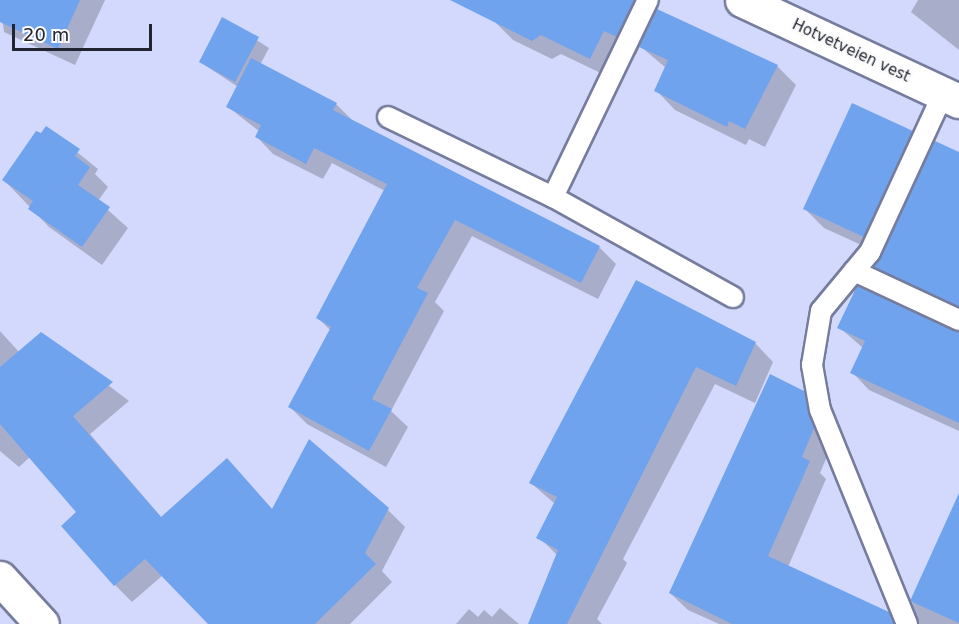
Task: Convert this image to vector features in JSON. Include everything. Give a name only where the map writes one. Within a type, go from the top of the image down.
[{"type":"street","name":"Hotvetveien vest","points":[[742,0],[951,98]]},
{"type":"street","points":[[0,578],[42,624]]},
{"type":"lane","points":[[553,197],[648,0]]},
{"type":"lane","points":[[907,624],[820,410],[812,365],[821,311],[870,252],[951,98]]},
{"type":"lane","points":[[388,117],[553,197],[732,297]]},
{"type":"lane","points":[[854,271],[959,320]]},
{"type":"building","points":[[0,0],[80,0],[58,49],[0,22]]},
{"type":"building","points":[[450,0],[635,0],[617,37],[604,31],[590,59],[541,35],[532,41]]},
{"type":"building","points":[[657,9],[778,65],[745,129],[729,121],[727,127],[654,91],[668,60],[639,47]]},
{"type":"building","points":[[222,17],[259,37],[235,82],[199,62]]},
{"type":"building","points":[[251,58],[337,103],[333,110],[600,246],[581,283],[455,220],[417,288],[428,293],[372,399],[392,409],[369,451],[288,407],[331,327],[316,318],[387,184],[314,148],[306,164],[255,137],[261,125],[226,107]]},
{"type":"building","points":[[852,103],[913,131],[864,237],[803,209]]},
{"type":"building","points":[[46,126],[80,149],[75,156],[90,167],[78,185],[110,207],[82,247],[28,209],[33,201],[2,180],[36,131],[41,133]]},
{"type":"building","points":[[935,141],[959,152],[959,307],[873,267]]},
{"type":"building","points":[[636,280],[756,342],[736,386],[696,367],[567,624],[528,624],[558,550],[536,538],[557,497],[529,483]]},
{"type":"building","points":[[857,286],[959,332],[959,423],[850,373],[865,341],[837,328]]},
{"type":"building","points":[[41,332],[113,382],[73,416],[161,517],[227,458],[272,509],[309,439],[389,508],[365,553],[376,564],[315,624],[208,624],[145,559],[114,586],[61,526],[76,512],[0,424],[0,367]]},
{"type":"building","points":[[770,374],[804,391],[814,428],[802,457],[810,461],[768,556],[889,612],[894,624],[732,624],[669,593]]},
{"type":"building","points":[[959,493],[959,623],[910,601]]}]
